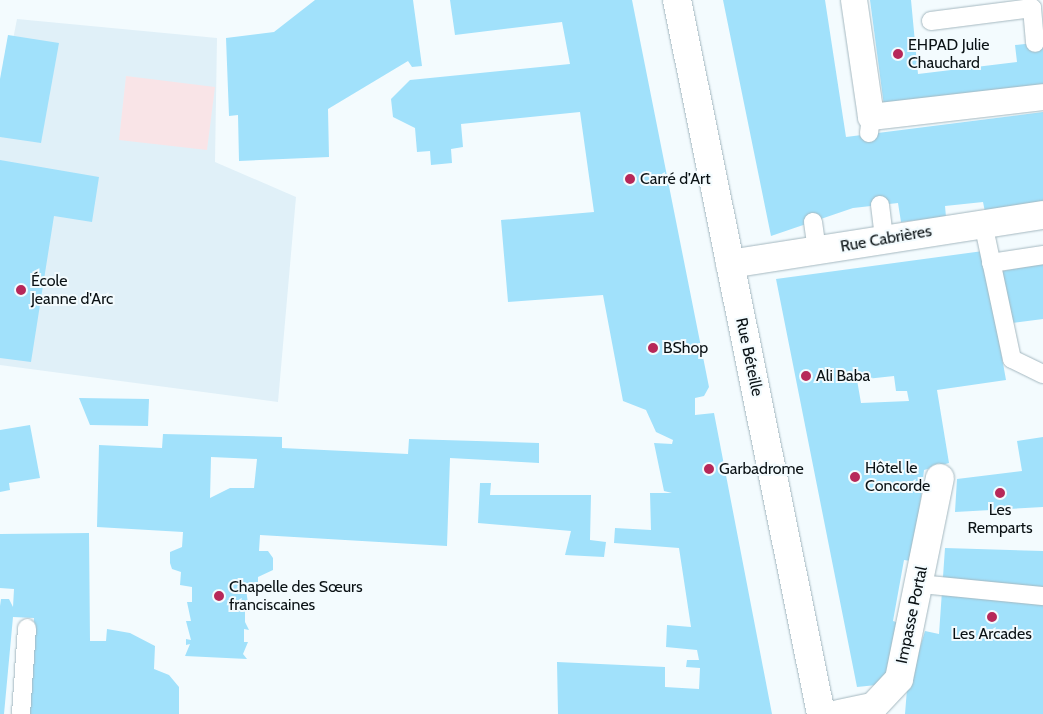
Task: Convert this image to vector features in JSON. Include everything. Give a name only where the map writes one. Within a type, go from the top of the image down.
[{"type":"main road","name":"Rue Béteille","points":[[677,0],[821,714]]},
{"type":"main road","name":"Rue Cabrières","points":[[730,264],[817,252],[884,238],[983,222],[1043,216]]},
{"type":"main road","name":"Impasse Portal","points":[[839,714],[873,707],[899,678],[920,584],[940,478]]},
{"type":"street","points":[[854,0],[870,125],[1042,94]]},
{"type":"lane","points":[[931,21],[1032,8],[1035,43]]},
{"type":"lane","points":[[880,205],[884,238]]},
{"type":"lane","points":[[813,222],[817,252]]},
{"type":"lane","points":[[983,222],[1012,359],[1043,374]]},
{"type":"lane","points":[[991,263],[1043,255]]},
{"type":"lane","points":[[920,584],[1043,596]]},
{"type":"lane","points":[[21,714],[27,628]]},
{"type":"shaded area","points":[[17,19],[217,38],[215,162],[296,197],[278,402],[0,365],[0,105]]},
{"type":"shaded area","points":[[126,76],[215,87],[207,150],[119,140]]},
{"type":"building","points":[[315,0],[413,0],[422,66],[412,67],[408,61],[328,109],[329,157],[239,161],[238,115],[229,116],[226,38],[274,32]]},
{"type":"building","points":[[450,0],[632,0],[709,387],[704,396],[695,398],[695,415],[714,413],[772,714],[558,714],[557,662],[665,667],[665,687],[699,689],[700,668],[686,667],[687,660],[699,660],[697,650],[666,647],[667,625],[691,627],[679,548],[614,543],[615,528],[651,530],[650,493],[672,493],[664,491],[654,443],[672,444],[673,440],[656,432],[646,410],[623,401],[603,295],[508,302],[501,220],[594,212],[580,112],[461,124],[463,147],[451,149],[452,163],[431,165],[430,151],[417,152],[415,128],[393,117],[391,99],[410,80],[570,64],[562,22],[455,35]]},
{"type":"building","points":[[723,0],[825,0],[846,137],[1043,112],[1043,204],[985,212],[983,202],[945,206],[946,217],[901,222],[898,203],[853,208],[771,236]]},
{"type":"building","name":"EHPAD Julie Chauchard","points":[[870,0],[911,0],[918,74],[1017,62],[1015,45],[1043,42],[1043,88],[884,106]]},
{"type":"building","points":[[8,35],[59,43],[41,143],[0,137],[0,79]]},
{"type":"building","name":"École Jeanne d'Arc","points":[[0,160],[99,177],[92,222],[54,216],[31,362],[0,358]]},
{"type":"building","points":[[983,251],[1006,380],[937,390],[949,463],[924,470],[917,533],[911,561],[904,560],[893,621],[899,623],[886,684],[857,687],[776,279]],"holes":[[[894,376],[896,391],[907,391],[909,401],[861,403],[857,380]]]},
{"type":"building","points":[[1043,264],[1043,319],[1012,323],[1002,271]]},
{"type":"building","points":[[79,398],[149,399],[148,426],[90,425]]},
{"type":"building","points":[[30,425],[40,478],[9,483],[10,490],[0,492],[0,430]]},
{"type":"building","points":[[163,434],[282,437],[282,448],[408,454],[409,439],[539,443],[539,463],[450,458],[447,546],[260,535],[259,551],[268,551],[273,558],[273,570],[258,577],[258,590],[246,589],[249,611],[245,610],[245,622],[249,630],[244,629],[244,642],[248,642],[243,654],[247,659],[185,656],[190,644],[186,645],[186,639],[191,640],[186,621],[191,621],[187,602],[192,602],[192,587],[180,585],[181,572],[172,569],[170,563],[170,552],[182,547],[183,532],[97,527],[99,445],[162,448]],"holes":[[[211,457],[257,459],[254,488],[230,488],[210,498]]]},
{"type":"building","name":"Les Remparts","points":[[1043,437],[1043,507],[955,512],[957,479],[1022,471],[1017,441]]},
{"type":"building","points":[[480,483],[491,483],[490,495],[591,495],[590,540],[606,542],[604,557],[565,555],[571,531],[478,523]]},
{"type":"building","points":[[89,533],[90,641],[106,641],[107,629],[130,633],[155,646],[154,669],[169,675],[179,687],[179,714],[29,714],[34,618],[13,617],[4,714],[0,714],[0,606],[1,599],[9,599],[13,607],[14,589],[0,588],[0,534]]},
{"type":"building","points":[[945,548],[1043,551],[1043,714],[905,714],[907,689],[925,631],[939,634]]},
{"type":"place","name":"EHPAD Julie Chauchard","points":[[898,54]]},
{"type":"place","name":"Carré d’Art","points":[[630,179]]},
{"type":"place","name":"École Jeanne d'Arc","points":[[21,290]]},
{"type":"place","name":"BShop","points":[[653,348]]},
{"type":"place","name":"Ali Baba","points":[[806,376]]},
{"type":"place","name":"Garbadrome","points":[[709,469]]},
{"type":"place","name":"Hôtel le Concorde","points":[[855,477]]},
{"type":"place","name":"Les Remparts","points":[[1000,493]]},
{"type":"place","name":"Chapelle des Sœurs franciscaines","points":[[219,596]]},
{"type":"place","name":"Les Arcades","points":[[992,617]]}]
